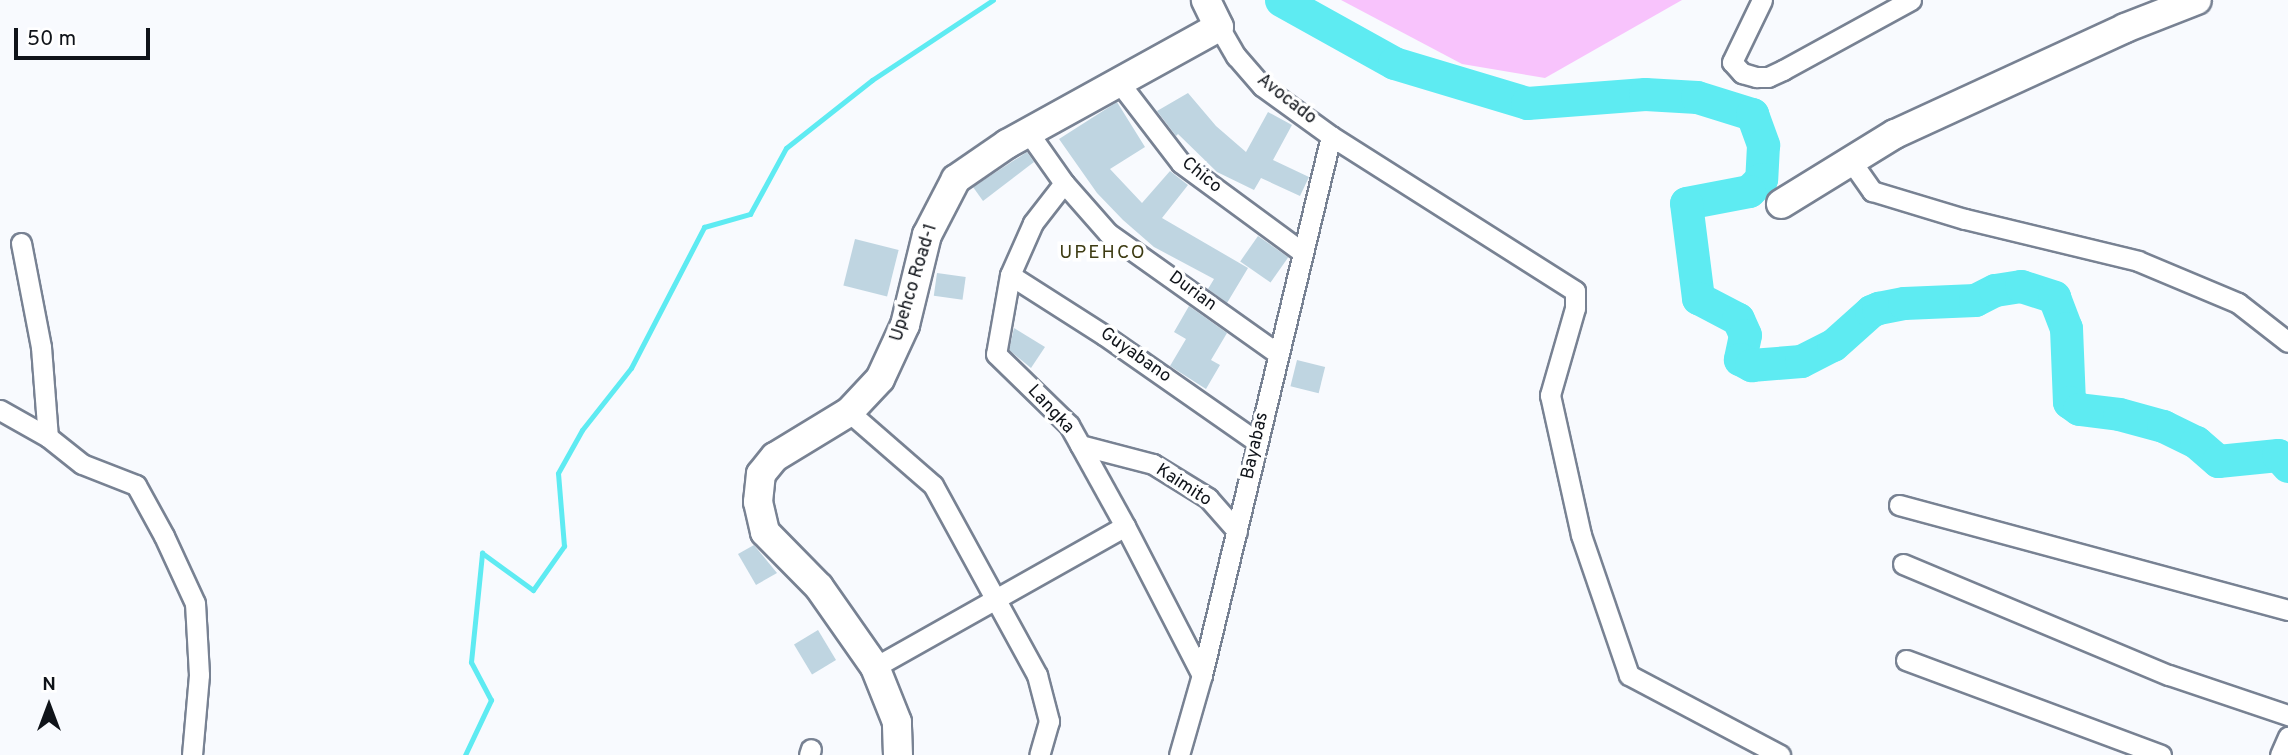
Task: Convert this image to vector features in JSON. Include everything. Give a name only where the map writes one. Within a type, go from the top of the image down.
[{"type":"street","points":[[1206,0],[1219,27]]},
{"type":"street","points":[[1762,0],[1732,62],[1742,73],[1756,77],[1776,74],[1911,0]]},
{"type":"street","points":[[1781,204],[1895,134],[2125,27],[2197,0]]},
{"type":"street","name":"Upehco Road-1","points":[[898,755],[897,722],[875,667],[819,587],[765,532],[758,502],[761,474],[775,457],[849,412],[880,379],[905,325],[927,235],[946,193],[956,179],[972,165],[1028,132],[1219,27]]},
{"type":"street","name":"Avocado","points":[[1219,27],[1236,56],[1262,86],[1331,136],[1576,291],[1575,308],[1550,395],[1581,535],[1629,675],[1780,755]]},
{"type":"street","name":"Chico","points":[[1118,81],[1181,163],[1302,252]]},
{"type":"street","name":"Durian","points":[[1028,132],[1064,183],[1108,233],[1278,355]]},
{"type":"street","name":"Bayabas","points":[[1179,755],[1202,675],[1331,136]]},
{"type":"street","points":[[1851,161],[1872,191],[1965,219],[2138,261],[2238,303],[2288,342]]},
{"type":"street","name":"Langka","points":[[1064,183],[1033,223],[1010,275],[996,354],[1069,425],[1202,675]]},
{"type":"street","points":[[21,243],[41,347],[48,437]]},
{"type":"street","name":"Guyabano","points":[[1010,275],[1104,335],[1256,441]]},
{"type":"street","points":[[0,410],[48,437],[82,464],[136,485],[175,558],[195,603],[199,675],[192,755]]},
{"type":"street","points":[[849,412],[933,485],[1040,686],[1049,721],[1039,755]]},
{"type":"street","name":"Kaimito","points":[[1080,445],[1153,464],[1208,498],[1237,531]]},
{"type":"street","points":[[1899,505],[2288,610]]},
{"type":"street","points":[[875,667],[1125,526]]},
{"type":"street","points":[[1903,564],[2169,674],[2288,715]]},
{"type":"street","points":[[1906,660],[2161,755]]},
{"type":"street","points":[[2280,755],[2288,737]]},
{"type":"shaded area","points":[[1341,0],[1682,0],[1545,78],[1462,64]]},
{"type":"building","points":[[1188,93],[1216,126],[1246,152],[1268,112],[1292,125],[1273,160],[1309,177],[1300,196],[1261,178],[1254,190],[1217,172],[1178,134],[1176,136],[1157,111]]},
{"type":"building","points":[[1117,102],[1145,147],[1110,169],[1142,203],[1170,171],[1188,185],[1162,218],[1248,268],[1227,303],[1208,289],[1214,279],[1154,247],[1123,220],[1097,193],[1059,139]]},
{"type":"building","points":[[1027,152],[1034,162],[983,201],[973,187]]},
{"type":"building","points":[[1258,236],[1288,257],[1271,283],[1240,261]]},
{"type":"building","points":[[855,239],[899,250],[887,296],[843,286]]},
{"type":"building","points":[[937,273],[966,277],[963,300],[934,296]]},
{"type":"building","points":[[1189,306],[1227,333],[1211,360],[1220,365],[1206,389],[1170,366],[1186,339],[1174,332]]},
{"type":"building","points":[[1014,328],[1045,347],[1031,368],[1009,350]]},
{"type":"building","points":[[1297,360],[1325,367],[1319,393],[1290,386]]},
{"type":"building","points":[[754,545],[777,573],[756,585],[738,554]]},
{"type":"building","points":[[818,630],[836,660],[812,674],[794,644]]},
{"type":"waterway","points":[[465,755],[491,700],[471,662],[482,553],[533,590],[564,546],[558,473],[582,430],[631,368],[704,227],[750,214],[786,148],[872,80],[993,0]]},
{"type":"waterway","points":[[1281,0],[1394,63],[1527,103],[1645,94],[1697,97],[1752,114],[1763,145],[1761,179],[1749,191],[1686,203],[1698,298],[1738,319],[1745,335],[1740,359],[1751,365],[1801,361],[1833,345],[1871,311],[1878,308],[1904,303],[1975,300],[1995,290],[2021,286],[2054,297],[2066,328],[2069,402],[2079,409],[2119,414],[2163,426],[2196,442],[2218,461],[2278,455],[2288,466]]},
{"type":"district","name":"UPEHCO","points":[[1103,254]]}]
